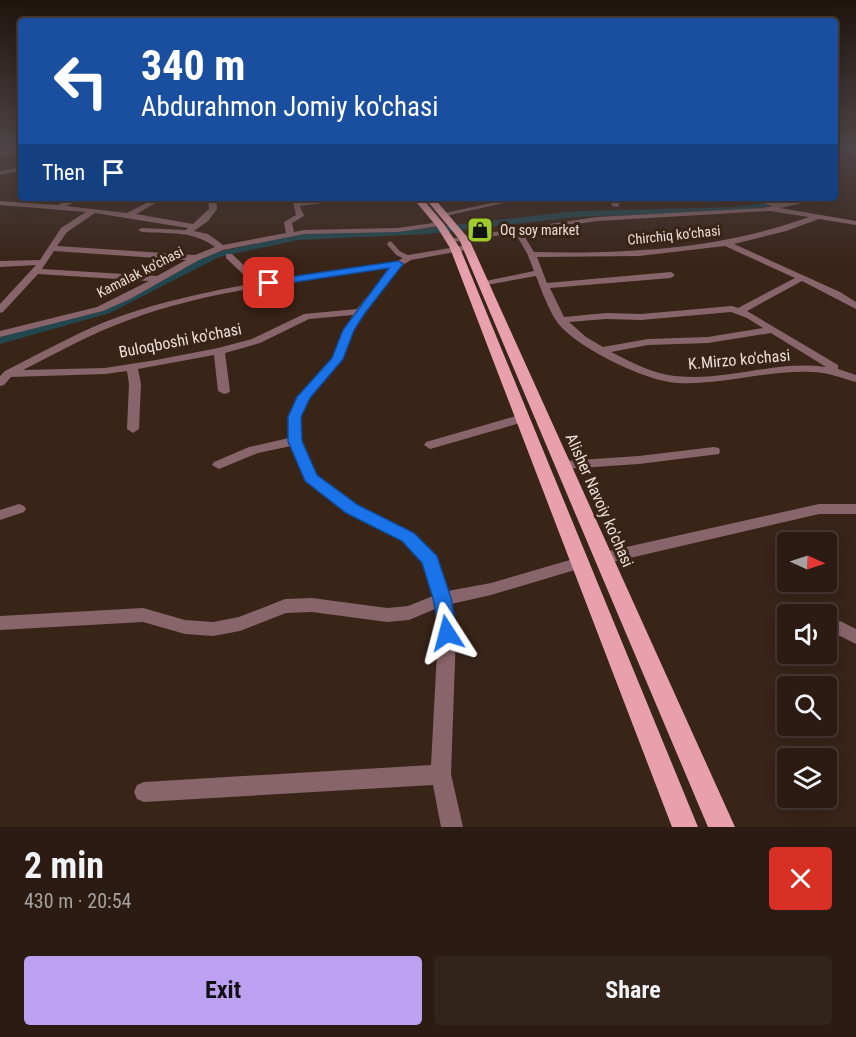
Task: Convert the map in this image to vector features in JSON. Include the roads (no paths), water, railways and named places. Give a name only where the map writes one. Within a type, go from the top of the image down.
[{"type":"main road","name":"Alisher Navoiy ko'chasi","points":[[420,201],[454,235],[484,284],[722,827]]},
{"type":"main road","name":"Alisher Navoiy ko'chasi","points":[[432,201],[445,214],[454,235],[523,418],[685,827]]},
{"type":"street","points":[[57,207],[72,201]]},
{"type":"street","points":[[130,214],[155,201]]},
{"type":"street","points":[[142,230],[191,230],[213,209],[212,201]]},
{"type":"street","points":[[290,234],[288,222],[300,216],[294,201],[333,201]]},
{"type":"street","points":[[445,214],[508,201]]},
{"type":"street","points":[[0,383],[4,373],[122,319],[172,303],[256,285],[403,261],[454,235],[516,230],[597,219],[778,205],[797,201]]},
{"type":"street","points":[[0,203],[130,214],[191,230],[206,236],[221,248]]},
{"type":"street","points":[[778,205],[818,217],[856,223]]},
{"type":"street","points":[[0,310],[44,262],[64,230],[93,211]]},
{"type":"street","name":"Chirchiq ko’chasi","points":[[530,254],[628,254],[725,243],[783,231],[818,217]]},
{"type":"street","name":"Kamalak ko'chasi","points":[[0,334],[100,309],[127,297],[196,258],[221,248],[304,232],[397,230],[454,235]]},
{"type":"street","name":"K.Mirzo ko'chasi","points":[[516,230],[527,241],[538,273],[561,320],[572,332],[602,350],[658,377],[694,380],[810,368],[842,371],[856,378]]},
{"type":"street","points":[[725,243],[802,278],[856,306]]},
{"type":"street","points":[[51,248],[196,258]]},
{"type":"street","points":[[230,256],[256,285]]},
{"type":"street","points":[[403,261],[360,312],[349,330],[337,359],[304,397],[295,417],[295,441],[310,478],[352,509],[408,537],[430,561],[442,598],[447,633],[441,774],[452,827]]},
{"type":"street","points":[[0,264],[44,262]]},
{"type":"street","points":[[36,271],[160,279]]},
{"type":"street","points":[[484,284],[538,273]]},
{"type":"street","points":[[545,286],[671,275]]},
{"type":"street","points":[[740,311],[802,278]]},
{"type":"street","points":[[100,309],[122,319]]},
{"type":"street","points":[[561,320],[606,316],[641,317],[723,309],[740,311],[842,371]]},
{"type":"street","name":"Buloqboshi ko'chasi","points":[[4,373],[42,374],[132,367],[219,351],[256,341],[307,316],[360,312]]},
{"type":"street","points":[[602,350],[648,342],[708,340],[773,330]]},
{"type":"street","points":[[219,351],[224,391]]},
{"type":"street","points":[[132,367],[135,384],[132,429]]},
{"type":"street","points":[[430,445],[523,418]]},
{"type":"street","points":[[219,465],[254,450],[295,441]]},
{"type":"street","points":[[564,465],[639,460],[714,451]]},
{"type":"street","points":[[0,514],[19,509]]},
{"type":"street","points":[[604,558],[819,509],[856,509]]},
{"type":"street","points":[[0,623],[143,615],[184,627],[213,629],[240,624],[285,606],[312,605],[387,615],[409,613],[442,598],[491,589],[580,563]]},
{"type":"street","points":[[840,628],[856,637]]},
{"type":"street","points":[[144,792],[441,774]]},
{"type":"lane","points":[[390,244],[403,261]]},
{"type":"waterway","points":[[0,341],[106,311],[216,255],[298,237],[428,231],[576,214],[737,209],[764,205],[770,201]]},
{"type":"place","name":"Oq soy market","points":[[480,230]]}]
